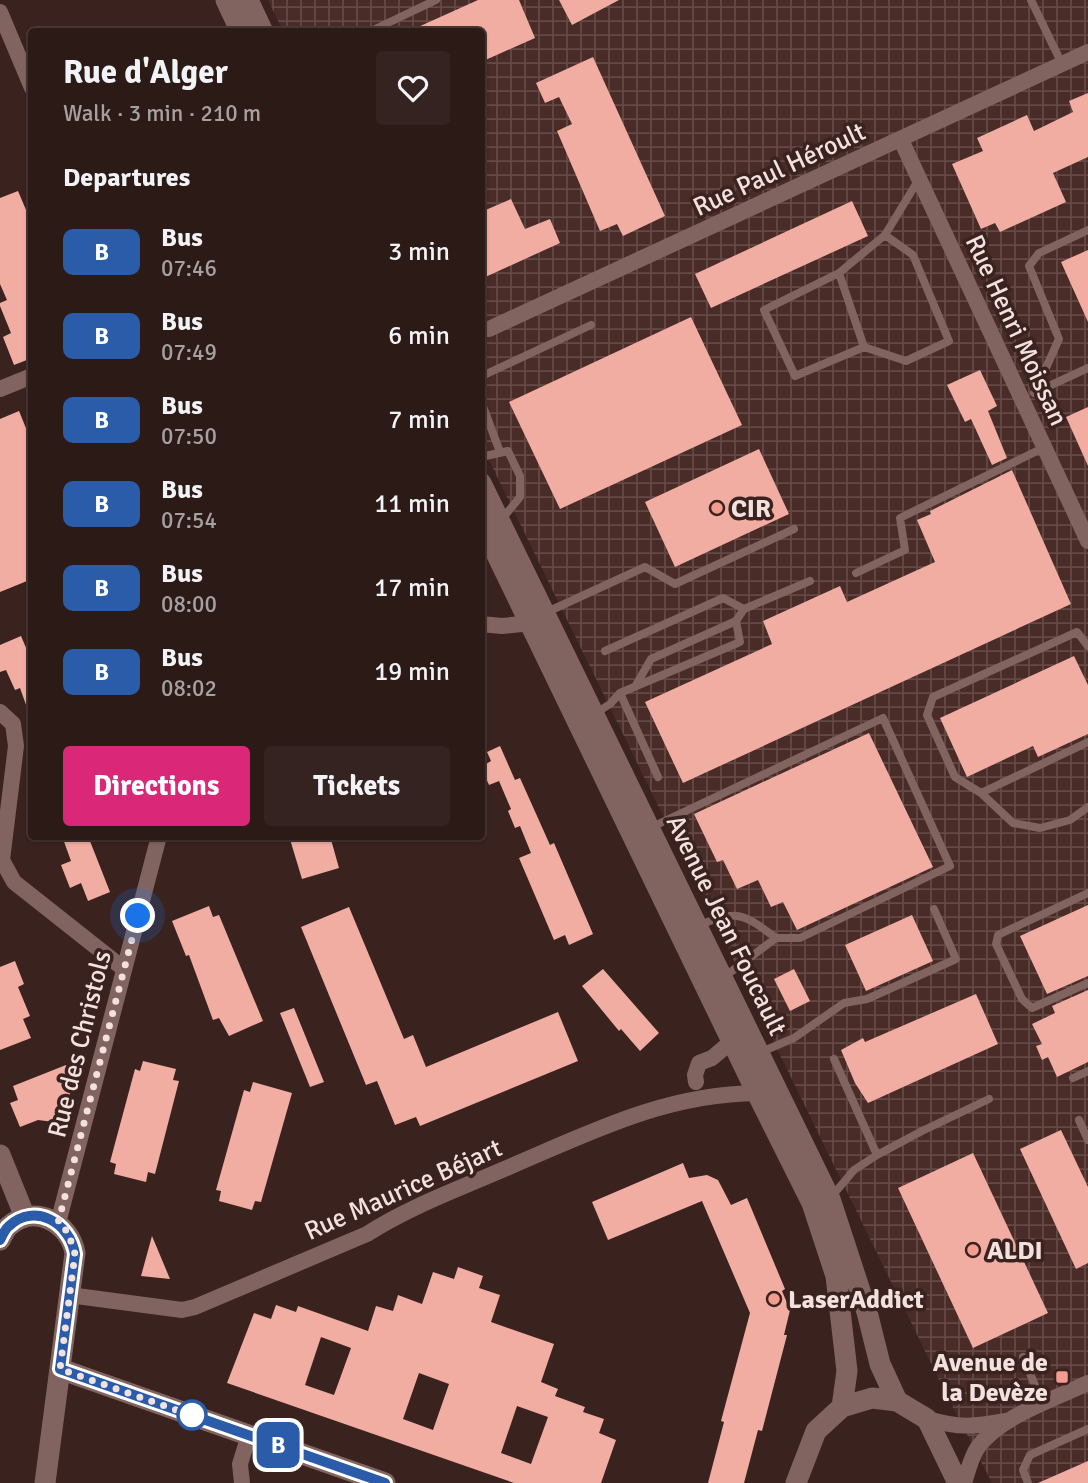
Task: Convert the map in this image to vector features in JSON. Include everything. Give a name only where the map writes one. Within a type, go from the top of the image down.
[{"type":"main road","points":[[226,0],[239,28]]},
{"type":"main road","points":[[248,0],[261,28]]},
{"type":"main road","name":"Avenue Jean Foucault","points":[[485,499],[491,522],[538,618],[732,1041],[812,1203],[836,1276],[847,1371],[842,1407]]},
{"type":"main road","name":"Avenue Jean Foucault","points":[[538,618],[593,715],[830,1199],[867,1312],[880,1364],[897,1401]]},
{"type":"main road","points":[[0,1155],[25,1217]]},
{"type":"main road","points":[[0,1240],[8,1226],[25,1217],[43,1216],[58,1223],[68,1232],[75,1254],[45,1483]]},
{"type":"main road","points":[[60,1369],[385,1483]]},
{"type":"main road","points":[[796,1483],[816,1431],[842,1407],[872,1398],[897,1401],[927,1419],[958,1483]]},
{"type":"street","points":[[0,12],[28,78]]},
{"type":"street","name":"Rue Paul Héroult","points":[[485,332],[1088,52]]},
{"type":"street","name":"Rue Henri Moissan","points":[[901,140],[1029,395],[1045,447],[1082,513],[1088,541]]},
{"type":"street","points":[[0,388],[28,378]]},
{"type":"street","points":[[485,624],[502,626],[538,618]]},
{"type":"street","points":[[0,712],[13,724],[16,746],[2,860],[6,871],[14,882],[124,969]]},
{"type":"street","name":"Rue des Christols","points":[[58,1223],[158,840]]},
{"type":"street","points":[[696,1082],[699,1063],[712,1058],[732,1041]]},
{"type":"street","name":"Rue Maurice Béjart","points":[[69,1295],[182,1310],[195,1307],[367,1234],[390,1219],[451,1192],[646,1110],[705,1096],[757,1093]]},
{"type":"street","points":[[964,1483],[979,1445],[1008,1421],[1088,1383]]},
{"type":"street","points":[[927,1419],[971,1427],[1008,1421]]},
{"type":"street","points":[[242,1483],[240,1464],[249,1435]]},
{"type":"lane","points":[[377,28],[436,0]]},
{"type":"lane","points":[[1031,0],[1062,64]]},
{"type":"lane","points":[[885,235],[913,255],[949,341],[905,360],[864,347],[794,376],[764,310],[839,273],[885,235],[919,179]]},
{"type":"lane","points":[[1029,395],[1059,339],[1029,266],[1039,253],[1088,230]]},
{"type":"lane","points":[[839,273],[864,347]]},
{"type":"lane","points":[[485,375],[591,325]]},
{"type":"lane","points":[[1029,395],[1088,368]]},
{"type":"lane","points":[[485,412],[500,452]]},
{"type":"lane","points":[[856,573],[905,550],[900,518],[1045,447]]},
{"type":"lane","points":[[485,456],[508,451],[520,476],[520,497],[491,522]]},
{"type":"lane","points":[[538,618],[645,567],[675,584],[794,529]]},
{"type":"lane","points":[[636,686],[651,659],[736,621],[744,609],[810,581]]},
{"type":"lane","points":[[605,651],[723,598],[744,609]]},
{"type":"lane","points":[[593,715],[610,704],[620,693],[740,642],[736,621]]},
{"type":"lane","points":[[1088,646],[1077,632],[933,697],[927,715],[956,777],[981,793],[1013,823],[1040,828],[1070,820],[1088,807]]},
{"type":"lane","points":[[620,693],[659,777]]},
{"type":"lane","points":[[648,829],[883,718],[950,866],[800,938],[776,938],[722,979]]},
{"type":"lane","points":[[981,793],[1088,742]]},
{"type":"lane","points":[[1088,892],[998,935],[996,944],[1022,999],[1032,1008],[1088,983]]},
{"type":"lane","points":[[758,1054],[794,1038],[844,1003],[867,999],[956,959],[934,909]]},
{"type":"lane","points":[[696,926],[726,915],[750,918],[776,938]]},
{"type":"lane","points":[[834,1059],[877,1155]]},
{"type":"lane","points":[[1073,1078],[1088,1071]]},
{"type":"lane","points":[[830,1199],[854,1170],[877,1155],[922,1130],[989,1099]]},
{"type":"lane","points":[[1079,1120],[1088,1140]]},
{"type":"lane","points":[[1023,1357],[1043,1404]]},
{"type":"lane","points":[[1028,1483],[1023,1470],[1030,1455],[1088,1429]]},
{"type":"shaded area","points":[[268,0],[1088,0],[1088,1483],[992,1483],[485,452],[485,28],[282,28]]},
{"type":"building","points":[[478,0],[519,0],[535,38],[485,60],[485,28],[416,28]]},
{"type":"building","points":[[559,0],[619,0],[572,25]]},
{"type":"building","points":[[593,57],[665,216],[623,236],[617,224],[600,231],[557,131],[572,124],[559,97],[545,103],[536,83]]},
{"type":"building","points":[[1088,93],[1088,157],[1053,173],[1066,202],[1000,232],[995,223],[981,229],[952,164],[983,151],[977,138],[1027,115],[1034,131],[1073,112],[1069,101]]},
{"type":"building","points":[[18,191],[28,215],[28,360],[14,365],[3,337],[11,333],[0,306],[0,303],[7,300],[0,284],[0,198]]},
{"type":"building","points":[[511,199],[525,229],[550,219],[560,243],[485,277],[485,210]]},
{"type":"building","points":[[852,201],[868,236],[711,308],[695,274]]},
{"type":"building","points":[[1088,250],[1088,322],[1061,262]]},
{"type":"building","points":[[691,317],[742,425],[560,509],[509,402]]},
{"type":"building","points":[[980,370],[997,406],[988,411],[1007,458],[992,465],[971,419],[965,422],[947,385]]},
{"type":"building","points":[[1088,407],[1088,466],[1066,417]]},
{"type":"building","points":[[19,411],[28,433],[28,581],[0,592],[0,419]]},
{"type":"building","name":"CIR","points":[[759,449],[789,514],[675,567],[645,502]]},
{"type":"building","points":[[1012,470],[1071,604],[683,783],[645,702],[772,644],[763,621],[840,586],[847,602],[935,562],[917,520]]},
{"type":"building","points":[[21,636],[28,650],[28,710],[20,688],[15,690],[6,670],[0,672],[0,645]]},
{"type":"building","points":[[1074,656],[1088,685],[1088,734],[1038,757],[1033,746],[967,777],[940,718]]},
{"type":"building","points":[[869,733],[933,867],[797,930],[783,902],[771,907],[758,880],[737,889],[723,860],[717,862],[694,814]]},
{"type":"building","points":[[500,746],[515,780],[520,778],[550,845],[554,843],[593,934],[569,945],[565,935],[554,940],[519,858],[531,853],[520,826],[515,828],[508,811],[511,809],[499,781],[489,785],[485,776],[485,765],[491,761],[487,752]]},
{"type":"building","points":[[63,840],[90,840],[110,892],[88,901],[81,883],[70,888],[61,865],[71,861]]},
{"type":"building","points":[[290,840],[331,840],[339,868],[302,879]]},
{"type":"building","points":[[1088,905],[1088,976],[1047,994],[1020,936]]},
{"type":"building","points":[[209,906],[213,917],[219,915],[263,1021],[229,1036],[219,1018],[213,1020],[189,955],[186,956],[172,921]]},
{"type":"building","points":[[349,907],[404,1039],[413,1035],[426,1067],[558,1012],[578,1061],[420,1126],[416,1117],[395,1125],[377,1081],[366,1085],[301,927]]},
{"type":"building","points":[[912,915],[933,961],[866,991],[845,945]]},
{"type":"building","points":[[15,961],[24,984],[18,987],[30,1016],[23,1019],[31,1038],[0,1050],[0,967]]},
{"type":"building","points":[[603,969],[659,1033],[640,1051],[621,1029],[619,1031],[582,986]]},
{"type":"building","points":[[794,969],[810,1001],[790,1011],[774,979]]},
{"type":"building","points":[[1088,990],[1088,1062],[1057,1077],[1048,1057],[1042,1060],[1036,1046],[1042,1044],[1032,1024],[1055,1013],[1052,1006]]},
{"type":"building","points":[[976,994],[998,1044],[868,1103],[855,1083],[841,1050],[863,1038],[865,1042]]},
{"type":"building","points":[[294,1008],[324,1082],[310,1087],[280,1013]]},
{"type":"building","points":[[143,1061],[176,1069],[173,1080],[179,1081],[155,1174],[148,1172],[146,1182],[114,1174],[116,1164],[110,1162],[135,1069],[140,1071]]},
{"type":"building","points":[[66,1065],[73,1083],[62,1123],[38,1120],[20,1127],[10,1103],[18,1100],[13,1086]]},
{"type":"building","points":[[253,1082],[292,1093],[261,1202],[255,1201],[252,1210],[219,1201],[221,1191],[216,1190],[244,1090],[250,1092]]},
{"type":"building","points":[[1061,1130],[1088,1187],[1088,1263],[1076,1269],[1020,1149]]},
{"type":"building","name":"ALDI","points":[[973,1153],[1048,1313],[973,1348],[898,1188]]},
{"type":"building","points":[[683,1163],[689,1178],[707,1175],[718,1180],[731,1205],[747,1198],[785,1289],[782,1291],[790,1310],[784,1335],[787,1335],[762,1431],[758,1430],[744,1483],[708,1483],[724,1422],[721,1421],[750,1313],[702,1201],[608,1240],[592,1202]]},
{"type":"building","points":[[152,1236],[170,1279],[141,1276]]},
{"type":"building","points":[[458,1267],[483,1276],[479,1288],[500,1295],[491,1322],[554,1344],[541,1382],[558,1389],[555,1396],[585,1407],[583,1412],[604,1419],[599,1433],[616,1440],[601,1483],[514,1483],[227,1383],[254,1313],[271,1319],[276,1305],[296,1312],[298,1306],[368,1331],[376,1306],[393,1311],[398,1295],[422,1304],[433,1272],[454,1279]],"holes":[[[321,1337],[351,1348],[334,1395],[305,1385]],[[419,1373],[449,1384],[433,1430],[403,1419]],[[517,1406],[548,1417],[531,1464],[501,1453]]]},
{"type":"building","points":[[1088,1461],[1088,1483],[1038,1483]]},
{"type":"bus line","name":"B","points":[[0,1240],[8,1226],[25,1217],[43,1216],[58,1223],[68,1232],[75,1254],[60,1369],[385,1483]]},
{"type":"place","name":"CIR","points":[[717,508]]},
{"type":"place","name":"ALDI","points":[[973,1250]]},
{"type":"place","name":"LaserAddict","points":[[774,1299]]},
{"type":"place","name":"Avenue de la Devèze","points":[[1062,1377]]},
{"type":"route","points":[[138,916],[58,1223],[68,1232],[75,1254],[60,1369],[199,1418],[192,1415]]}]
